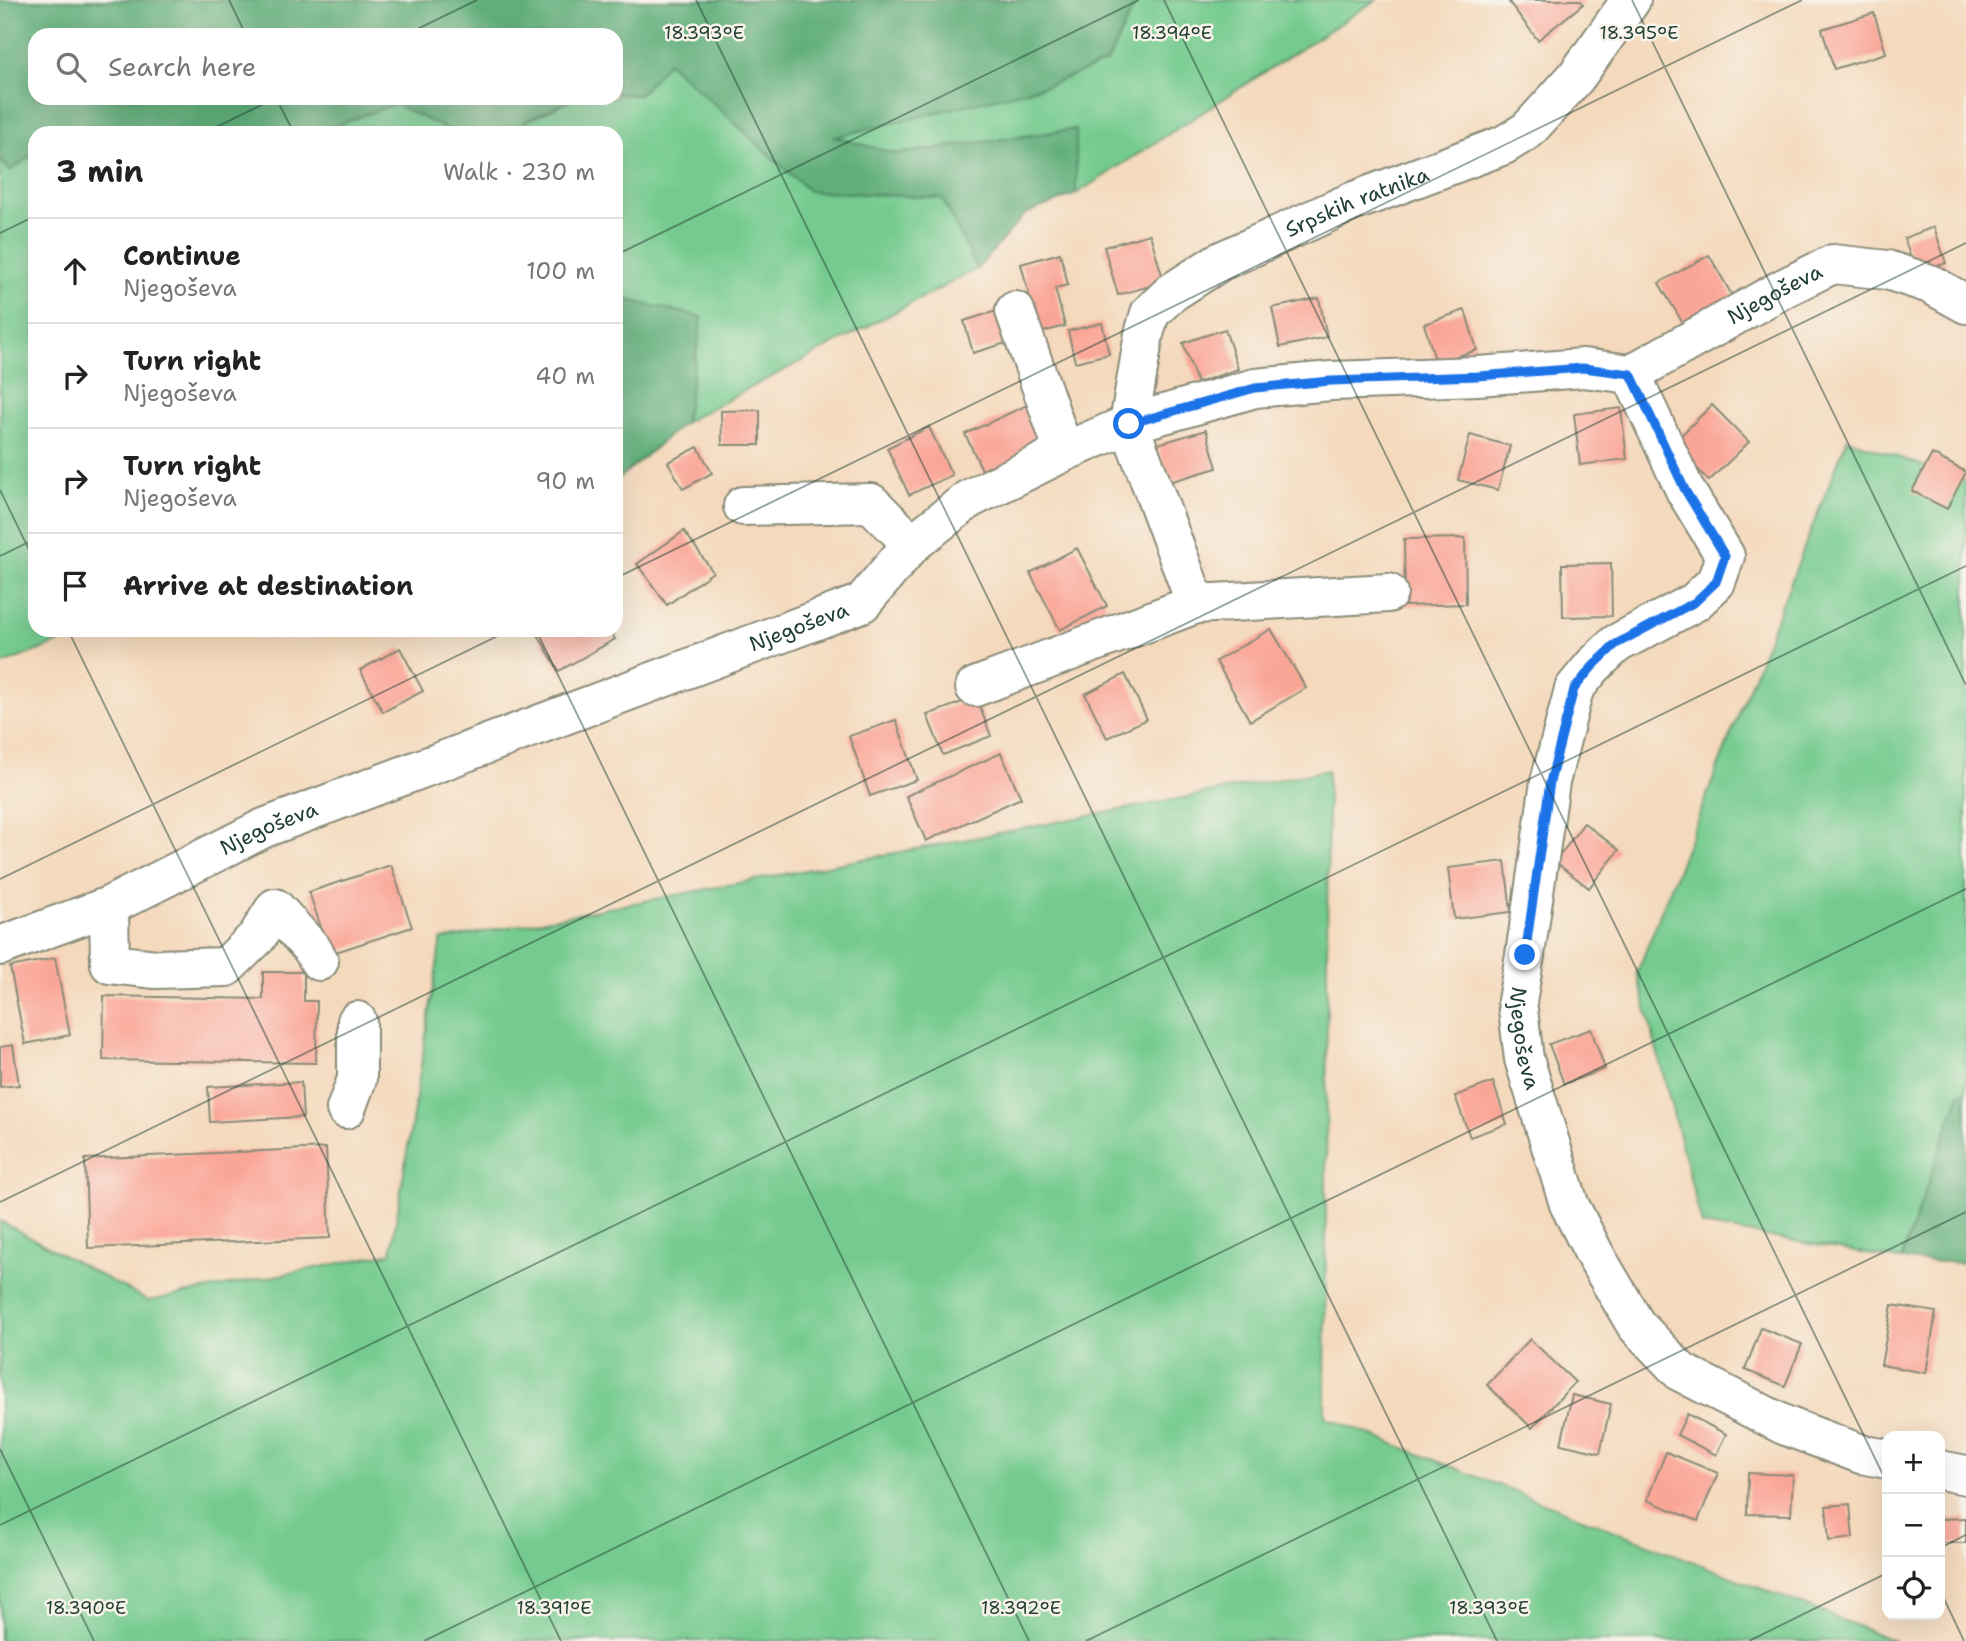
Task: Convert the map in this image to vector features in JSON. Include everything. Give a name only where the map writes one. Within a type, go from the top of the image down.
[{"type":"street","name":"Srpskih ratnika","points":[[1129,424],[1150,313],[1171,293],[1219,262],[1349,203],[1504,145],[1528,130],[1576,77],[1630,0]]},
{"type":"street","name":"Njegoševa","points":[[0,946],[109,906],[264,828],[862,603],[912,544],[969,499],[1064,452],[1129,424],[1255,388],[1331,381],[1478,376],[1583,368],[1631,374],[1833,264],[1888,270],[1930,284],[1966,304]]},
{"type":"street","points":[[1015,311],[1064,452]]},
{"type":"street","name":"Njegoševa","points":[[1631,374],[1685,490],[1725,556],[1716,582],[1695,602],[1616,644],[1574,689],[1550,782],[1517,1001],[1524,1059],[1569,1203],[1596,1257],[1636,1325],[1681,1372],[1784,1425],[1861,1454],[1882,1458]]},
{"type":"street","points":[[1129,424],[1196,604]]},
{"type":"street","points":[[743,506],[872,503],[912,544]]},
{"type":"street","points":[[975,687],[1196,604],[1388,593]]},
{"type":"street","points":[[109,906],[110,964],[156,969],[226,967],[257,937],[275,908],[312,949],[319,961]]},
{"type":"street","points":[[346,1109],[357,1079],[357,1021]]},
{"type":"street","points":[[1945,1470],[1966,1475]]},
{"type":"green space","points":[[0,0],[1137,0],[1107,62],[1049,85],[835,137],[897,154],[1076,129],[1076,194],[1025,214],[977,269],[942,198],[809,191],[668,62],[639,95],[623,94],[623,28],[28,28],[28,105],[392,105],[334,126],[28,126],[28,158],[10,171],[0,159]]},
{"type":"green space","points":[[1137,0],[1376,0],[1076,194],[1076,129],[897,154],[833,137],[1061,80],[1107,62]]},
{"type":"green space","points":[[668,62],[809,191],[942,198],[977,269],[685,422],[702,317],[623,299],[623,126],[528,126],[525,122],[560,105],[623,105],[623,94],[639,95]]},
{"type":"green space","points":[[390,105],[399,105],[440,126],[334,126]]},
{"type":"green space","points":[[397,105],[560,105],[525,121],[528,126],[440,126]]},
{"type":"green space","points":[[28,158],[28,637],[74,637],[0,665],[0,159],[10,171]]},
{"type":"green space","points":[[623,299],[702,317],[685,422],[623,475]]},
{"type":"green space","points":[[1847,439],[1966,481],[1966,1092],[1960,1094],[1901,1260],[1702,1225],[1637,973]]},
{"type":"green space","points":[[1328,770],[1325,1417],[1895,1641],[0,1641],[0,1221],[148,1301],[391,1253],[441,940]]},
{"type":"green space","points":[[1966,1092],[1966,1263],[1901,1260],[1960,1093]]},
{"type":"building","points":[[1580,0],[1583,4],[1538,40],[1509,2]]},
{"type":"building","points":[[1874,13],[1886,53],[1834,69],[1822,29]]},
{"type":"building","points":[[1934,227],[1946,263],[1916,273],[1904,238]]},
{"type":"building","points":[[1150,234],[1164,282],[1118,295],[1104,247]]},
{"type":"building","points":[[1060,253],[1068,285],[1055,288],[1065,326],[1039,333],[1021,264]]},
{"type":"building","points":[[1709,255],[1733,297],[1684,325],[1659,283]]},
{"type":"building","points":[[1319,298],[1327,337],[1280,347],[1272,308]]},
{"type":"building","points":[[1006,308],[1016,340],[973,353],[964,321]]},
{"type":"building","points":[[1465,310],[1477,350],[1436,363],[1424,324]]},
{"type":"building","points":[[1102,323],[1109,354],[1075,362],[1068,331]]},
{"type":"building","points":[[1225,329],[1238,369],[1197,383],[1183,343]]},
{"type":"building","points":[[1027,405],[1049,451],[987,480],[965,434]]},
{"type":"building","points":[[1712,405],[1749,442],[1709,481],[1673,443]]},
{"type":"building","points":[[1621,408],[1627,459],[1580,465],[1574,414]]},
{"type":"building","points":[[760,410],[760,445],[722,445],[721,411]]},
{"type":"building","points":[[929,427],[952,475],[909,495],[887,448]]},
{"type":"building","points":[[1206,430],[1217,468],[1169,482],[1158,444]]},
{"type":"building","points":[[1470,435],[1510,446],[1498,490],[1458,480]]},
{"type":"building","points":[[698,447],[712,473],[683,489],[668,462]]},
{"type":"building","points":[[1932,454],[1966,472],[1947,509],[1912,491]]},
{"type":"building","points":[[684,531],[713,572],[667,605],[637,564]]},
{"type":"building","points":[[1465,538],[1466,604],[1405,606],[1404,539]]},
{"type":"building","points":[[1077,548],[1107,606],[1060,630],[1030,573]]},
{"type":"building","points":[[1611,563],[1612,616],[1563,617],[1562,564]]},
{"type":"building","points":[[1271,629],[1306,688],[1250,721],[1216,661]]},
{"type":"building","points":[[539,637],[614,637],[615,639],[559,671]]},
{"type":"building","points":[[400,648],[423,691],[383,712],[360,670]]},
{"type":"building","points":[[1125,674],[1147,719],[1107,738],[1085,694]]},
{"type":"building","points":[[976,697],[991,736],[943,755],[927,715]]},
{"type":"building","points":[[896,720],[917,780],[870,796],[849,736]]},
{"type":"building","points":[[1001,753],[1021,798],[926,841],[906,796]]},
{"type":"building","points":[[1584,823],[1619,850],[1589,888],[1555,862]]},
{"type":"building","points":[[1505,861],[1511,912],[1454,919],[1448,868]]},
{"type":"building","points":[[391,865],[412,927],[330,954],[309,892]]},
{"type":"building","points":[[55,958],[70,1035],[25,1044],[10,967]]},
{"type":"building","points":[[263,972],[304,972],[304,1001],[317,1001],[316,1063],[103,1060],[104,996],[263,999]]},
{"type":"building","points":[[1591,1029],[1605,1069],[1564,1084],[1549,1044]]},
{"type":"building","points":[[13,1045],[19,1085],[0,1087],[0,1047]]},
{"type":"building","points":[[301,1082],[303,1117],[210,1122],[208,1087]]},
{"type":"building","points":[[1493,1082],[1507,1124],[1470,1137],[1455,1096]]},
{"type":"building","points":[[326,1148],[330,1238],[88,1248],[85,1159]]},
{"type":"building","points":[[1892,1305],[1936,1312],[1926,1373],[1881,1365]]},
{"type":"building","points":[[1761,1328],[1802,1344],[1785,1386],[1745,1370]]},
{"type":"building","points":[[1530,1339],[1575,1382],[1532,1428],[1487,1385]]},
{"type":"building","points":[[1572,1395],[1611,1404],[1600,1453],[1561,1444]]},
{"type":"building","points":[[1687,1414],[1726,1434],[1716,1455],[1677,1435]]},
{"type":"building","points":[[1666,1452],[1718,1473],[1698,1521],[1647,1500]]},
{"type":"building","points":[[1748,1473],[1793,1475],[1791,1515],[1747,1514]]},
{"type":"building","points":[[1850,1504],[1853,1538],[1829,1541],[1826,1506]]},
{"type":"building","points":[[1966,1518],[1966,1543],[1945,1543],[1945,1519]]},
{"type":"route","points":[[1129,424],[1255,388],[1331,381],[1478,376],[1583,368],[1631,374],[1685,490],[1725,556],[1716,582],[1695,602],[1616,644],[1574,689],[1550,782],[1525,955]]}]
